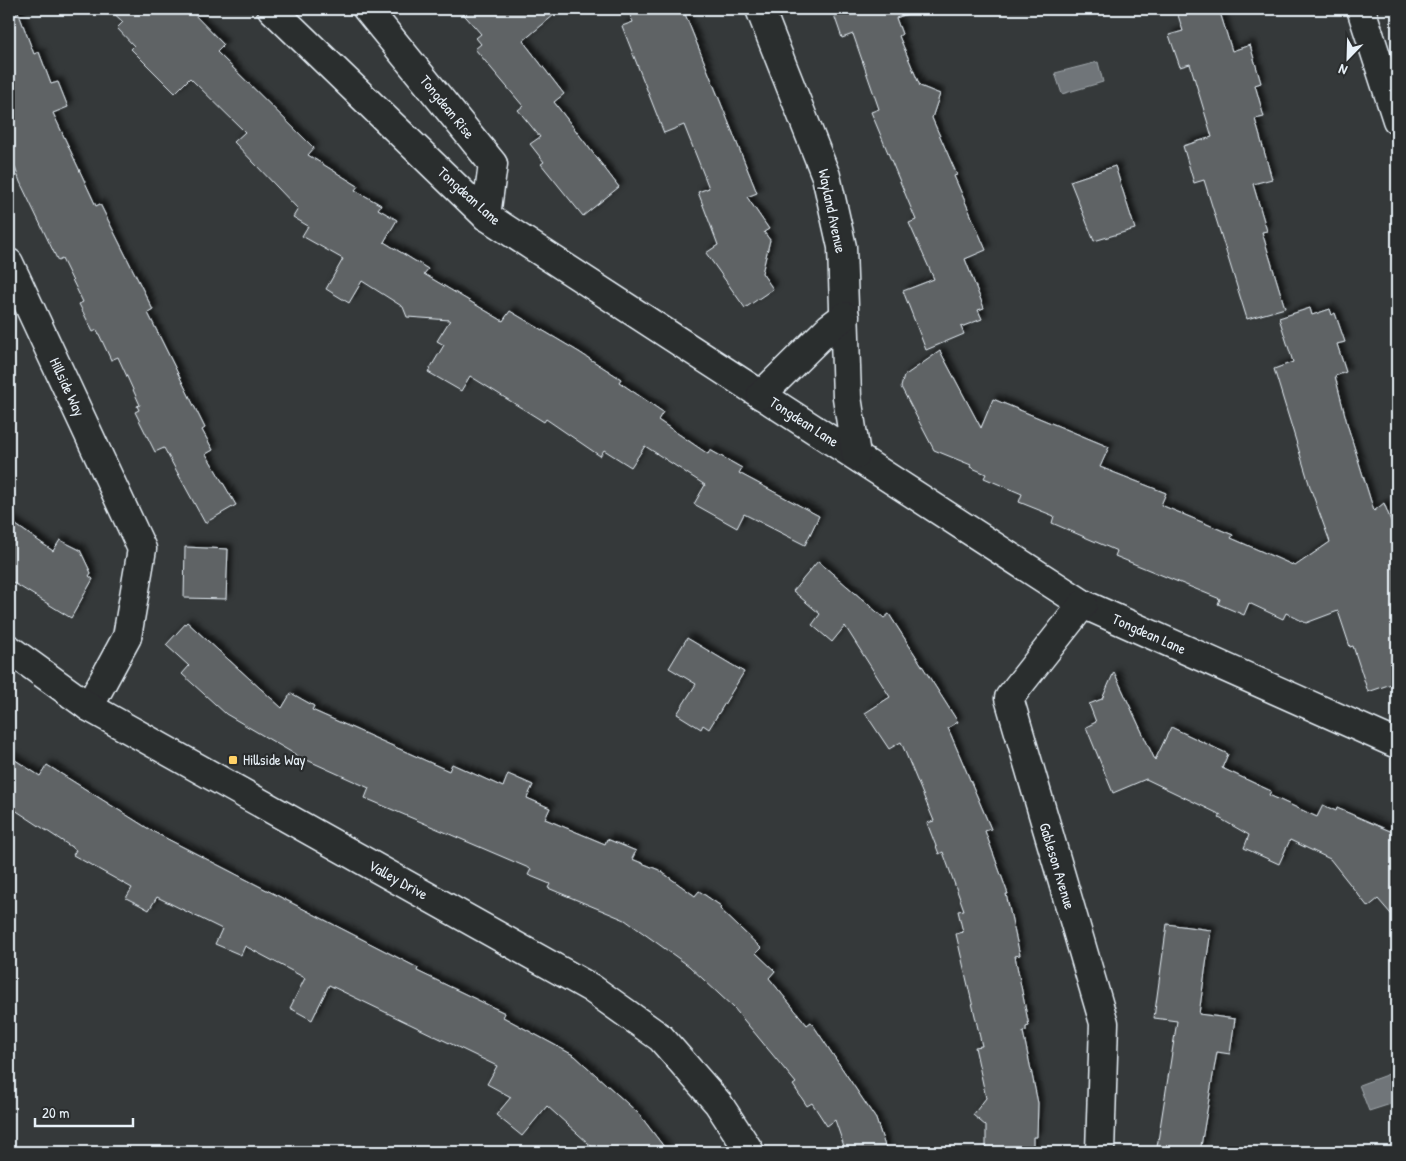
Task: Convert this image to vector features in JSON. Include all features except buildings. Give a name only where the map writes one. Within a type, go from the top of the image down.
[{"type":"street","name":"Tongdean Lane","points":[[272,9],[486,216],[856,455],[1082,604],[1397,744]]},
{"type":"street","name":"Tongdean Rise","points":[[367,9],[493,164],[486,216]]},
{"type":"street","name":"Wayland Avenue","points":[[760,9],[826,176],[842,246],[847,398],[856,455]]},
{"type":"street","points":[[1361,9],[1397,120]]},
{"type":"street","name":"Hillside Way","points":[[9,263],[142,549],[127,637],[89,707]]},
{"type":"street","points":[[762,395],[829,328],[845,316]]},
{"type":"street","name":"Gableson Avenue","points":[[1082,604],[1009,698],[1104,1022],[1100,1152]]},
{"type":"street","name":"Valley Drive","points":[[9,650],[89,707],[590,988],[661,1038],[718,1103],[750,1152]]},
{"type":"shaded area","points":[[1098,62],[1103,82],[1062,94],[1055,73]]},
{"type":"shaded area","points":[[1397,1071],[1397,1102],[1369,1111],[1359,1085]]},
{"type":"place","name":"Hillside Way","points":[[233,760]]}]
